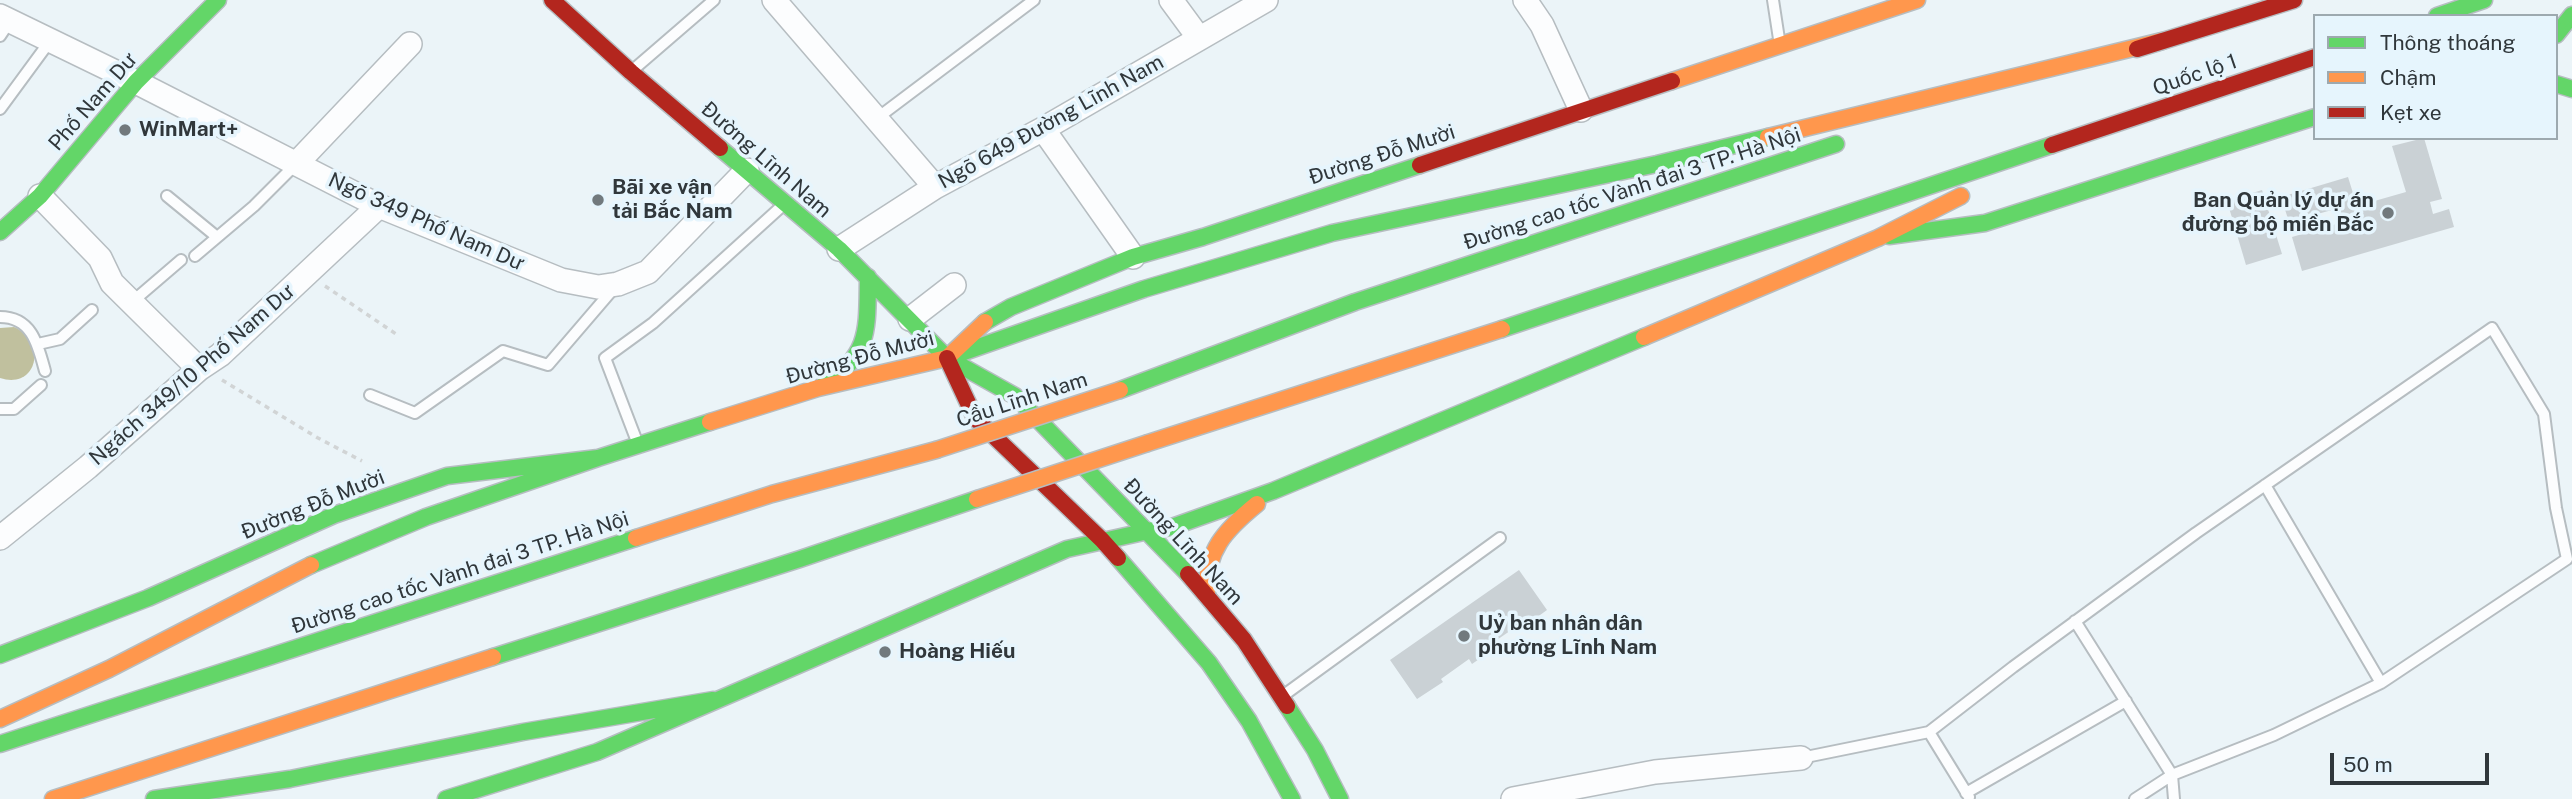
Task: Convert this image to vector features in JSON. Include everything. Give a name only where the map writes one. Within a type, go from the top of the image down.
[{"type":"main road","name":"Phố Nam Dư","points":[[0,232],[40,196],[136,82],[218,0]]},
{"type":"main road","name":"Đường Lĩnh Nam","points":[[552,0],[631,72],[839,249],[947,358],[1015,397],[1149,531],[1207,594],[1244,640],[1315,750],[1340,799]]},
{"type":"main road","name":"Đường Đỗ Mười","points":[[0,655],[148,598],[334,515],[447,476],[598,458],[818,388],[947,358],[988,319],[1133,257],[1203,237],[1917,0]]},
{"type":"main road","name":"Quốc lộ 1","points":[[2162,41],[2294,0]]},
{"type":"main road","points":[[2443,14],[2484,0]]},
{"type":"main road","points":[[2558,32],[2572,15]]},
{"type":"main road","points":[[1936,113],[2162,41]]},
{"type":"main road","points":[[947,358],[1144,289],[1332,233],[1657,164],[2162,41]]},
{"type":"main road","name":"Quốc lộ 1","points":[[2089,132],[2313,58]]},
{"type":"main road","points":[[1878,238],[1985,223],[2313,118]]},
{"type":"main road","points":[[446,799],[597,752],[1067,549],[1172,527],[1273,491],[1489,404],[1878,238],[2089,132]]},
{"type":"main road","points":[[53,799],[1391,366],[2089,132]]},
{"type":"main road","name":"Đường cao tốc Vành đai 3 TP. Hà Nội","points":[[1120,390],[1355,302],[1856,138]]},
{"type":"main road","points":[[818,388],[840,375],[865,340],[869,313],[868,276]]},
{"type":"main road","name":"Đường Lĩnh Nam","points":[[947,358],[975,418],[1102,540],[1209,663],[1249,721],[1292,799]]},
{"type":"main road","name":"Cầu Lĩnh Nam","points":[[936,450],[1120,390]]},
{"type":"main road","name":"Đường cao tốc Vành đai 3 TP. Hà Nội","points":[[0,744],[772,494],[936,450]]},
{"type":"main road","points":[[0,719],[109,669],[295,572],[426,517],[598,458]]},
{"type":"main road","points":[[1207,594],[1207,568],[1217,543],[1227,529],[1273,491]]},
{"type":"main road","points":[[154,799],[290,779],[523,732],[713,700]]},
{"type":"street","points":[[774,0],[935,187]]},
{"type":"street","points":[[1171,0],[1199,38]]},
{"type":"street","name":"Ngõ 649 Đường Lĩnh Nam","points":[[839,249],[935,187],[1043,129],[1266,0]]},
{"type":"street","points":[[1525,0],[1542,26],[1581,110]]},
{"type":"street","name":"Ngõ 349 Phố Nam Dư","points":[[3,24],[50,41],[136,82],[379,206],[561,280],[598,287],[618,284],[648,272],[747,170]]},
{"type":"street","points":[[296,164],[410,44]]},
{"type":"street","points":[[1043,129],[1133,257]]},
{"type":"street","points":[[40,196],[100,258],[112,283],[203,366]]},
{"type":"street","name":"Ngách 349/10 Phố Nam Dư","points":[[0,538],[88,467],[203,366],[220,355],[379,206]]},
{"type":"street","points":[[910,319],[954,285]]},
{"type":"street","points":[[1513,799],[1656,772],[1801,758]]},
{"type":"lane","points":[[631,72],[714,0]]},
{"type":"lane","points":[[876,119],[1034,0]]},
{"type":"lane","points":[[1773,0],[1780,46]]},
{"type":"lane","points":[[0,108],[50,41]]},
{"type":"lane","points":[[195,256],[254,206],[296,164]]},
{"type":"lane","points":[[167,196],[217,237]]},
{"type":"lane","points":[[639,445],[605,358],[653,323],[785,204]]},
{"type":"lane","points":[[132,302],[181,260]]},
{"type":"lane","points":[[370,395],[415,413],[503,351],[548,365],[618,284]]},
{"type":"lane","points":[[37,344],[60,339],[92,310]]},
{"type":"lane","points":[[0,317],[13,317],[28,328],[37,344],[45,371]]},
{"type":"lane","points":[[1801,758],[1929,732],[2075,621],[2264,485],[2492,328],[2544,414],[2556,508],[2567,559],[2381,683],[2274,735],[2172,775],[2135,799]]},
{"type":"lane","points":[[0,409],[14,409],[41,385]]},
{"type":"lane","points":[[2264,485],[2381,683]]},
{"type":"lane","points":[[1282,696],[1500,538]]},
{"type":"lane","points":[[2075,621],[2172,775],[2174,799]]},
{"type":"lane","points":[[1929,732],[1968,796],[2126,701]]},
{"type":"path","points":[[303,277],[331,288],[396,334]]},
{"type":"path","points":[[203,366],[318,438],[362,461]]},
{"type":"shaded area","points":[[14,327],[25,334],[31,343],[34,363],[23,377],[13,380],[0,378],[0,328]]},
{"type":"building","points":[[2425,140],[2442,199],[2430,202],[2433,214],[2449,209],[2454,227],[2302,271],[2292,237],[2343,222],[2339,208],[2289,222],[2281,197],[2348,177],[2357,206],[2406,192],[2392,146]]},
{"type":"building","points":[[2262,190],[2282,254],[2246,265],[2227,201]]},
{"type":"building","name":"Uỷ ban nhân dân phường Lĩnh Nam","points":[[1519,570],[1547,610],[1522,628],[1520,624],[1491,644],[1495,648],[1472,664],[1469,659],[1441,679],[1443,682],[1417,699],[1390,660]]},
{"type":"traffic: fast","points":[[0,232],[40,196],[136,82],[218,0]]},
{"type":"traffic: fast","points":[[2443,14],[2484,0]]},
{"type":"traffic: fast","points":[[2558,32],[2572,15]]},
{"type":"traffic: fast","points":[[2558,85],[2572,89]]},
{"type":"traffic: fast","points":[[1889,236],[1985,223],[2313,118]]},
{"type":"traffic: fast","points":[[947,358],[1144,289],[1332,233],[1657,164],[1768,137]]},
{"type":"traffic: fast","points":[[1120,390],[1355,302],[1836,144]]},
{"type":"traffic: fast","points":[[1502,329],[2052,145]]},
{"type":"traffic: fast","points":[[720,148],[839,249],[947,358],[1015,396],[1188,574]]},
{"type":"traffic: fast","points":[[985,322],[1011,307],[1133,257],[1203,237],[1420,165]]},
{"type":"traffic: fast","points":[[824,385],[851,362],[863,339],[868,277]]},
{"type":"traffic: fast","points":[[1148,531],[1172,527],[1273,491],[1644,337]]},
{"type":"traffic: fast","points":[[0,655],[148,598],[334,515],[447,476],[598,458],[710,422]]},
{"type":"traffic: fast","points":[[311,565],[426,517],[598,458]]},
{"type":"traffic: fast","points":[[493,657],[800,559],[977,499]]},
{"type":"traffic: fast","points":[[446,799],[597,752],[1067,549],[1148,531]]},
{"type":"traffic: fast","points":[[0,744],[636,538]]},
{"type":"traffic: fast","points":[[1118,558],[1209,663],[1249,721],[1292,799]]},
{"type":"traffic: fast","points":[[154,799],[290,779],[523,732],[713,700]]},
{"type":"traffic: fast","points":[[1287,706],[1315,750],[1340,799]]},
{"type":"traffic: slow","points":[[1672,81],[1917,0]]},
{"type":"traffic: slow","points":[[1768,137],[2162,41]]},
{"type":"traffic: slow","points":[[1644,337],[1878,238],[1961,196]]},
{"type":"traffic: slow","points":[[710,422],[818,388],[947,358],[985,322]]},
{"type":"traffic: slow","points":[[1148,443],[1502,329]]},
{"type":"traffic: slow","points":[[936,450],[1120,390]]},
{"type":"traffic: slow","points":[[977,499],[1148,443]]},
{"type":"traffic: slow","points":[[636,538],[772,494],[936,450]]},
{"type":"traffic: slow","points":[[1207,594],[1209,565],[1219,543],[1235,523],[1257,504]]},
{"type":"traffic: slow","points":[[0,719],[109,669],[311,565]]},
{"type":"traffic: slow","points":[[53,799],[493,657]]},
{"type":"traffic: jam","points":[[552,0],[720,148]]},
{"type":"traffic: jam","points":[[2137,49],[2294,0]]},
{"type":"traffic: jam","points":[[2052,145],[2313,58]]},
{"type":"traffic: jam","points":[[1420,165],[1672,81]]},
{"type":"traffic: jam","points":[[947,358],[975,418],[1118,558]]},
{"type":"traffic: jam","points":[[1188,574],[1244,640],[1287,706]]},
{"type":"place","name":"WinMart+","points":[[125,130]]},
{"type":"place","name":"Bãi xe vận tải Bắc Nam","points":[[598,200]]},
{"type":"place","name":"Ban Quản lý dự án đường bộ miền Bắc","points":[[2388,213]]},
{"type":"place","name":"Uỷ ban nhân dân phường Lĩnh Nam","points":[[1464,636]]},
{"type":"place","name":"Hoàng Hiếu","points":[[885,652]]}]
